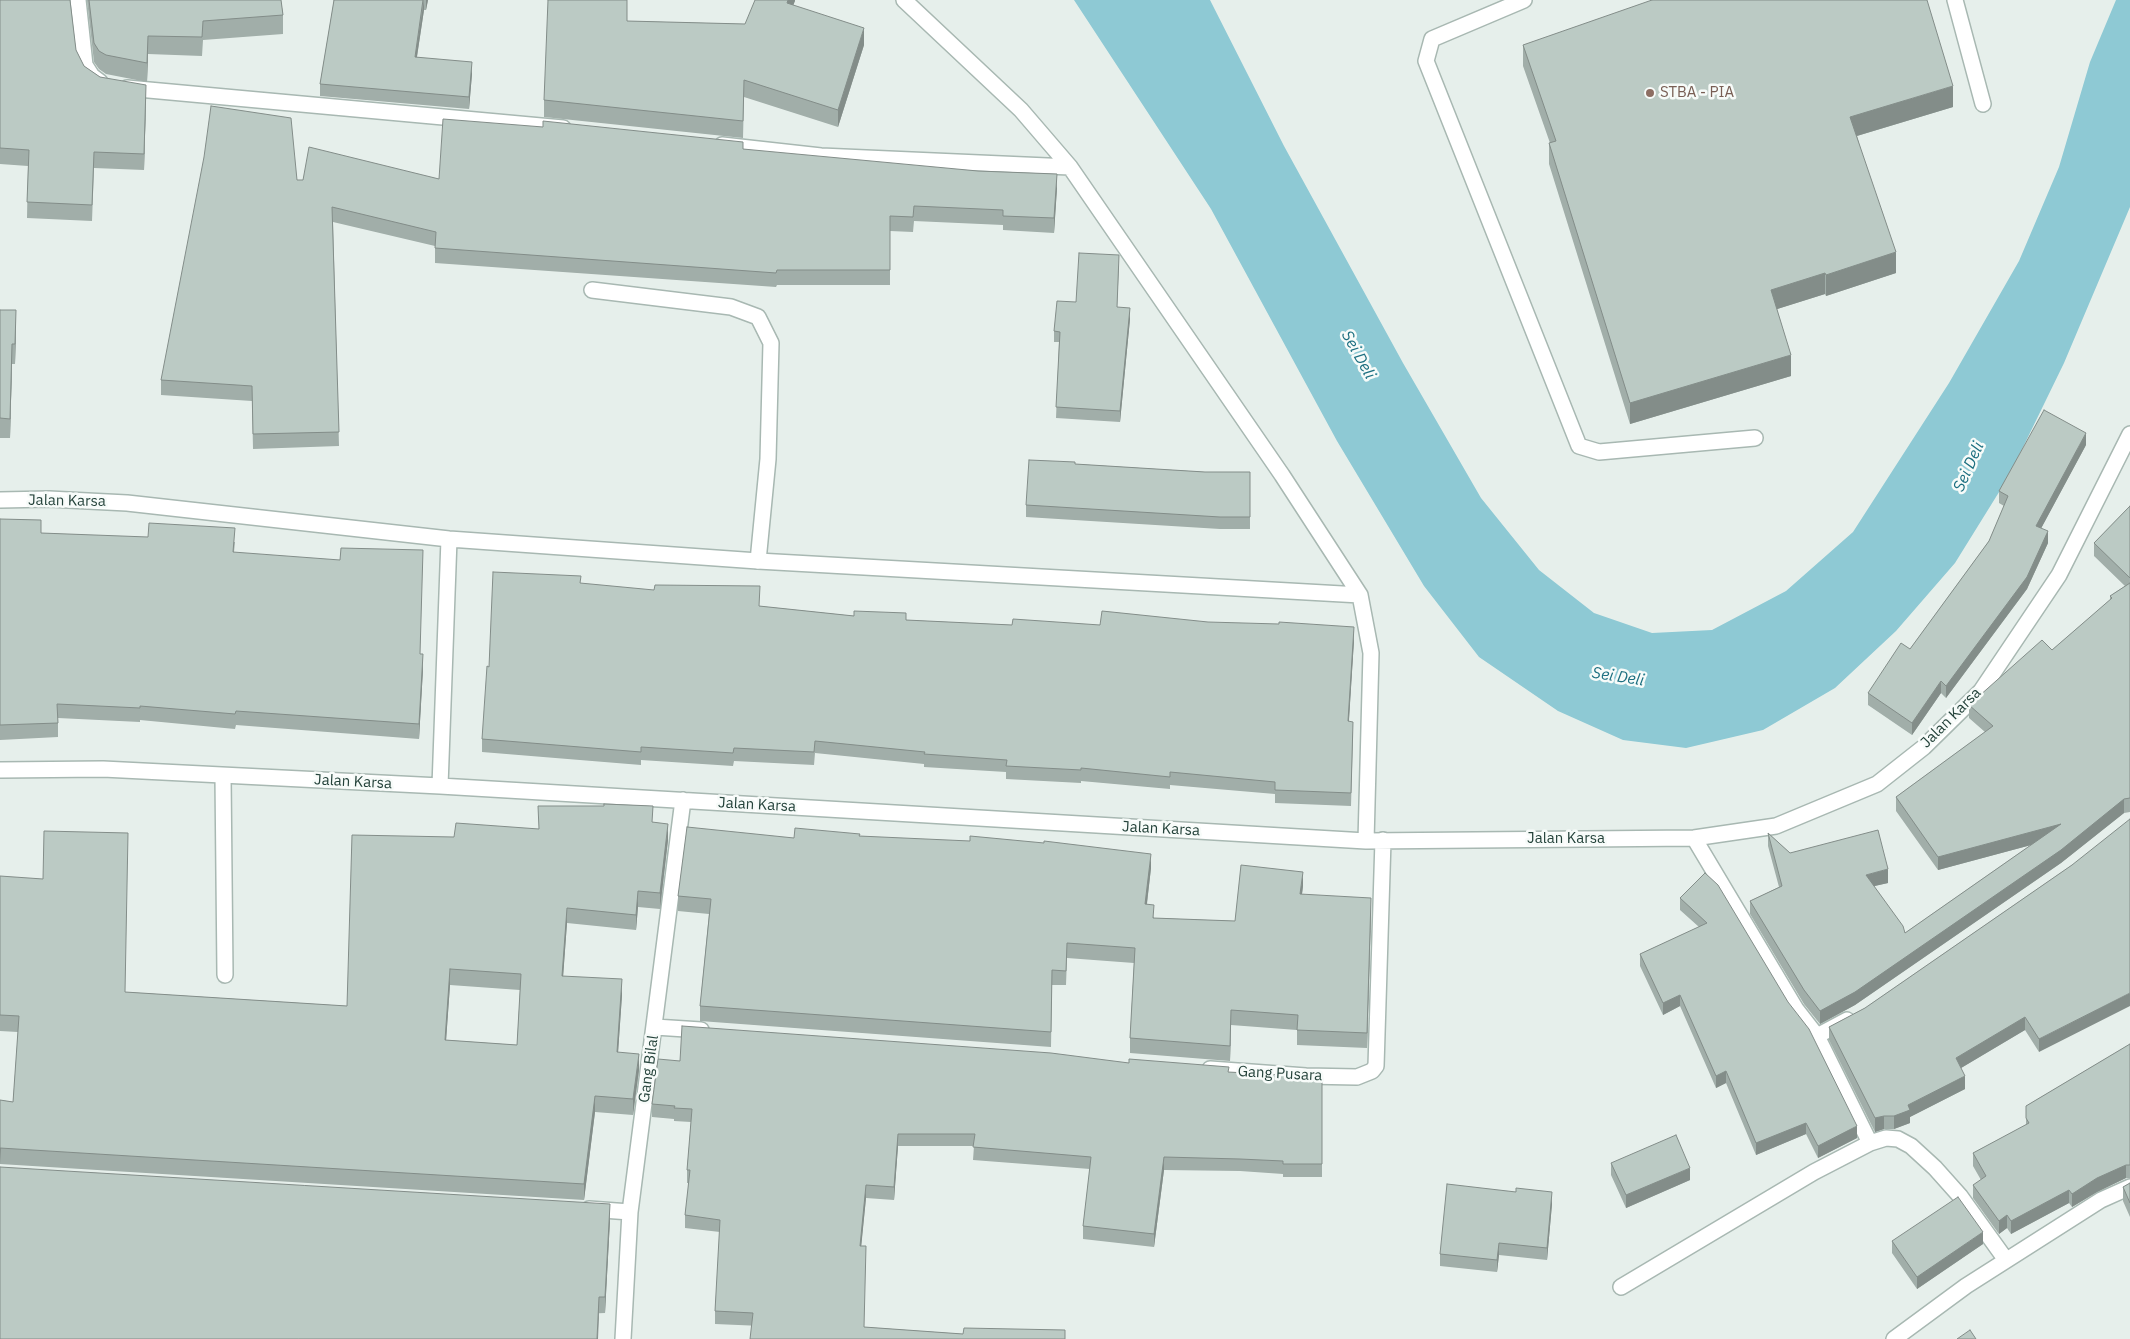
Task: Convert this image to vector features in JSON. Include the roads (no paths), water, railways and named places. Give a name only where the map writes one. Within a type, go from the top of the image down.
[{"type":"street","points":[[78,0],[85,65],[92,76],[102,82],[135,90],[495,121],[574,130]]},
{"type":"street","points":[[904,0],[1021,110],[1070,167],[1282,475],[1360,595],[1371,653],[1366,841]]},
{"type":"street","points":[[1524,0],[1432,39],[1426,61],[1579,446],[1599,452],[1755,438]]},
{"type":"street","points":[[1955,0],[1983,104]]},
{"type":"street","points":[[703,143],[821,156],[1070,167]]},
{"type":"street","points":[[592,290],[731,306],[758,317],[771,343],[768,459],[758,561]]},
{"type":"street","name":"Jalan Karsa","points":[[0,770],[103,770],[440,786],[1366,841],[1694,838],[1776,826],[1877,784],[1924,747],[1981,691],[2053,583],[2130,434]]},
{"type":"street","name":"Jalan Karsa","points":[[0,500],[49,499],[127,503],[449,539],[758,561],[1360,595]]},
{"type":"street","points":[[440,786],[449,539]]},
{"type":"street","points":[[223,776],[225,975]]},
{"type":"street","name":"Gang Bilal","points":[[623,1339],[630,1212],[683,800]]},
{"type":"street","points":[[1694,838],[1796,1009],[1817,1036],[1870,1143]]},
{"type":"street","name":"Gang Pusara","points":[[1197,1068],[1306,1076],[1357,1077],[1372,1072],[1376,1066],[1383,840]]},
{"type":"street","points":[[1817,1036],[1860,1013]]},
{"type":"street","points":[[655,1027],[714,1031]]},
{"type":"street","points":[[1621,1287],[1814,1172],[1870,1143],[1886,1138],[1898,1139],[1911,1146],[1935,1168],[1960,1196],[2006,1260]]},
{"type":"street","points":[[1894,1339],[1966,1286],[2006,1260],[2101,1200],[2130,1187]]},
{"type":"street","points":[[571,1208],[630,1212]]},
{"type":"water","name":"Sei Deli","points":[[1074,0],[1210,0],[1284,146],[1403,363],[1481,498],[1539,570],[1594,613],[1652,633],[1712,630],[1786,591],[1853,532],[1949,383],[2019,261],[2059,167],[2090,62],[2116,0],[2130,0],[2130,207],[2064,363],[2009,476],[1955,563],[1896,631],[1835,688],[1763,730],[1686,748],[1623,740],[1558,711],[1479,657],[1424,586],[1337,441],[1211,209]]},
{"type":"place","name":"STBA - PIA","points":[[1650,93]]}]
